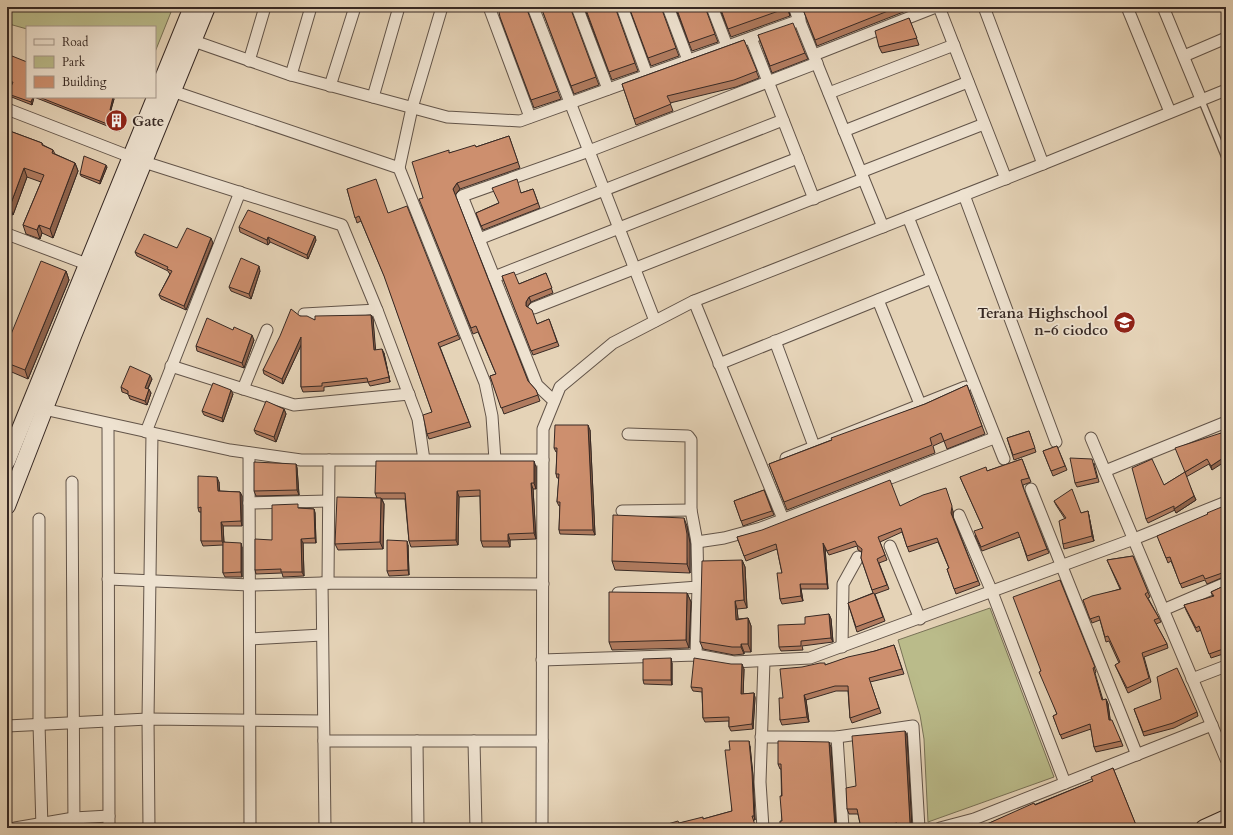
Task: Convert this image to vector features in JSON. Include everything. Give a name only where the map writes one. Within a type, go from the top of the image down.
[{"type":"street","points":[[137,160],[172,91],[186,38],[192,7]]},
{"type":"street","points":[[7,462],[30,403],[93,266],[186,38],[207,7]]},
{"type":"street","points":[[249,61],[265,7]]},
{"type":"street","points":[[291,75],[311,7]]},
{"type":"street","points":[[330,86],[355,7]]},
{"type":"street","points":[[373,97],[399,7]]},
{"type":"street","points":[[442,7],[412,108],[399,168],[485,384],[492,416],[495,460]]},
{"type":"street","points":[[489,7],[530,117]]},
{"type":"street","points":[[533,7],[655,321]]},
{"type":"street","points":[[577,7],[608,89]]},
{"type":"street","points":[[622,7],[647,75]]},
{"type":"street","points":[[668,7],[688,60]]},
{"type":"street","points":[[712,7],[727,46]]},
{"type":"street","points":[[186,38],[291,75],[447,117],[520,121],[751,38],[797,14],[817,7]]},
{"type":"street","points":[[554,401],[537,385],[462,196],[589,151],[768,82],[815,59],[936,7]]},
{"type":"street","points":[[939,7],[1006,179]]},
{"type":"street","points":[[984,7],[1043,164]]},
{"type":"street","points":[[1127,7],[1170,112]]},
{"type":"street","points":[[1164,7],[1201,99]]},
{"type":"street","points":[[797,14],[883,227]]},
{"type":"street","points":[[751,38],[814,198]]},
{"type":"street","points":[[1184,56],[1226,38]]},
{"type":"street","points":[[829,93],[954,45]]},
{"type":"street","points":[[844,132],[968,82]]},
{"type":"street","points":[[542,828],[543,429],[560,387],[613,343],[694,301],[1006,179],[1226,90]]},
{"type":"street","points":[[172,91],[399,168]]},
{"type":"street","points":[[7,109],[137,160],[342,225],[377,310],[418,419],[424,460]]},
{"type":"street","points":[[479,239],[783,120]]},
{"type":"street","points":[[534,308],[814,198],[984,124]]},
{"type":"street","points":[[494,277],[798,158]]},
{"type":"street","points":[[149,828],[149,433],[171,366],[240,192]]},
{"type":"street","points":[[964,195],[1056,442]]},
{"type":"street","points":[[908,217],[994,438],[1004,459]]},
{"type":"street","points":[[7,234],[93,266]]},
{"type":"street","points":[[7,506],[44,410],[93,266]]},
{"type":"street","points":[[719,364],[932,278]]},
{"type":"street","points":[[878,300],[920,404]]},
{"type":"street","points":[[694,301],[719,364],[771,465],[783,519]]},
{"type":"street","points":[[304,314],[377,310]]},
{"type":"street","points":[[243,389],[267,330]]},
{"type":"street","points":[[775,342],[814,446]]},
{"type":"street","points":[[171,366],[294,405],[409,394]]},
{"type":"street","points":[[771,465],[814,446],[974,384]]},
{"type":"street","points":[[30,403],[44,410],[149,433],[250,453],[301,460],[543,460]]},
{"type":"street","points":[[1105,471],[1226,422]]},
{"type":"street","points":[[108,424],[109,828]]},
{"type":"street","points":[[628,434],[688,436],[692,446],[691,510],[698,542],[696,655]]},
{"type":"street","points":[[698,542],[724,538],[761,528],[994,438]]},
{"type":"street","points":[[1092,438],[1226,759]]},
{"type":"street","points":[[250,453],[250,828]]},
{"type":"street","points":[[325,828],[322,635],[329,460]]},
{"type":"street","points":[[72,482],[75,722],[74,823]]},
{"type":"street","points":[[1031,489],[1137,755]]},
{"type":"street","points":[[249,503],[328,501]]},
{"type":"street","points":[[542,660],[696,655],[734,662],[810,658],[920,619],[1134,539],[1226,502]]},
{"type":"street","points":[[622,511],[691,510]]},
{"type":"street","points":[[959,515],[992,592],[1065,783]]},
{"type":"street","points":[[39,519],[39,724],[41,826]]},
{"type":"street","points":[[890,546],[920,619]]},
{"type":"street","points":[[842,647],[843,584],[858,557]]},
{"type":"street","points":[[108,579],[250,585],[325,583],[543,584]]},
{"type":"street","points":[[1163,610],[1226,583]]},
{"type":"street","points":[[618,593],[698,587]]},
{"type":"street","points":[[250,639],[322,635]]},
{"type":"street","points":[[763,828],[760,782],[764,661]]},
{"type":"street","points":[[1192,679],[1226,666]]},
{"type":"street","points":[[7,726],[148,719],[323,721]]},
{"type":"street","points":[[761,737],[837,738],[913,726],[919,828]]},
{"type":"street","points":[[940,828],[974,819],[1212,726]]},
{"type":"street","points":[[837,738],[843,828]]},
{"type":"street","points":[[324,741],[542,741]]},
{"type":"street","points":[[418,741],[418,828]]},
{"type":"street","points":[[474,741],[476,828]]},
{"type":"street","points":[[15,828],[74,823],[109,816]]},
{"type":"street","points":[[1204,828],[1226,818]]},
{"type":"lane","points":[[1201,99],[1226,160]]},
{"type":"green space","points":[[13,7],[65,7],[82,11],[83,7],[173,7],[156,50],[156,26],[26,26],[26,29],[9,24]]},
{"type":"green space","points":[[990,608],[1054,777],[928,822],[924,739],[920,715],[898,640]]},
{"type":"building","points":[[498,7],[526,7],[558,91],[531,100],[500,17]]},
{"type":"building","points":[[541,7],[570,7],[596,77],[571,86]]},
{"type":"building","points":[[585,7],[615,7],[635,63],[609,72]]},
{"type":"building","points":[[629,7],[661,7],[676,48],[648,58]]},
{"type":"building","points":[[676,7],[705,7],[715,34],[689,43]]},
{"type":"building","points":[[720,7],[787,7],[787,8],[728,29]]},
{"type":"building","points":[[817,7],[898,7],[815,40],[804,12]]},
{"type":"building","points":[[909,18],[917,38],[879,47],[875,31]]},
{"type":"building","points":[[793,23],[805,53],[770,66],[758,35]]},
{"type":"building","points":[[744,40],[757,71],[734,80],[667,96],[671,104],[634,119],[622,84]]},
{"type":"building","points":[[7,54],[26,62],[26,98],[33,98],[31,102],[8,94],[13,82],[7,82]]},
{"type":"building","points":[[42,98],[113,98],[110,110],[126,116],[120,129]]},
{"type":"building","points":[[7,130],[42,143],[42,145],[53,150],[52,153],[75,163],[50,229],[39,225],[37,230],[23,225],[44,175],[24,168],[10,206],[7,205]]},
{"type":"building","points":[[509,136],[518,162],[457,183],[453,189],[528,381],[536,390],[538,395],[501,408],[490,376],[496,374],[476,326],[471,328],[419,199],[423,198],[412,162],[449,150],[449,153],[475,145],[476,147]]},
{"type":"building","points":[[84,156],[106,165],[100,181],[80,174]]},
{"type":"building","points":[[376,179],[388,213],[407,206],[458,335],[438,343],[469,422],[427,434],[423,415],[432,412],[384,276],[359,216],[355,218],[347,189]]},
{"type":"building","points":[[517,179],[521,193],[533,189],[538,203],[481,226],[476,213],[499,203],[492,188]]},
{"type":"building","points":[[248,210],[315,236],[307,255],[268,237],[267,240],[239,227]]},
{"type":"building","points":[[187,228],[211,238],[184,306],[159,295],[172,271],[167,269],[168,267],[135,252],[144,234],[177,248]]},
{"type":"building","points":[[241,258],[259,266],[249,294],[229,287]]},
{"type":"building","points":[[41,261],[66,271],[25,370],[7,363],[7,344]]},
{"type":"building","points":[[514,272],[519,284],[546,273],[552,288],[529,297],[526,302],[526,306],[532,310],[537,324],[549,319],[557,342],[531,351],[502,276]]},
{"type":"building","points":[[291,309],[300,316],[307,316],[315,320],[315,316],[371,315],[374,350],[382,349],[389,377],[368,382],[367,378],[322,383],[322,386],[301,387],[301,337],[282,379],[263,370],[280,336]]},
{"type":"building","points":[[207,318],[233,330],[234,327],[252,335],[242,363],[196,346]]},
{"type":"building","points":[[130,366],[150,375],[145,388],[149,389],[145,401],[128,395],[128,391],[121,387]]},
{"type":"building","points":[[213,383],[231,390],[222,418],[202,411]]},
{"type":"building","points":[[967,385],[982,426],[944,441],[941,433],[930,438],[932,445],[784,502],[769,464],[832,440],[831,438],[925,404]]},
{"type":"building","points":[[266,401],[284,409],[274,437],[254,430]]},
{"type":"building","points":[[555,425],[588,425],[593,530],[559,530],[560,502],[557,502],[559,474],[556,474],[557,448],[554,448]]},
{"type":"building","points":[[1029,431],[1035,448],[1013,455],[1007,438]]},
{"type":"building","points":[[1221,433],[1226,447],[1226,456],[1211,466],[1207,459],[1185,472],[1175,448]]},
{"type":"building","points":[[1057,446],[1065,466],[1051,471],[1043,451]]},
{"type":"building","points":[[1070,458],[1092,459],[1097,478],[1075,483]]},
{"type":"building","points":[[1022,459],[1029,478],[1021,480],[1047,549],[1027,556],[1018,532],[981,547],[974,531],[983,528],[960,477],[986,467],[987,471]]},
{"type":"building","points":[[1152,459],[1164,485],[1185,472],[1194,496],[1174,509],[1174,506],[1146,519],[1132,468]]},
{"type":"building","points":[[376,461],[534,461],[534,483],[531,483],[534,533],[508,534],[508,541],[481,541],[480,490],[457,491],[456,540],[409,541],[405,493],[375,493]]},
{"type":"building","points":[[254,462],[296,464],[297,490],[254,491]]},
{"type":"building","points":[[198,476],[217,477],[218,491],[240,492],[241,521],[221,522],[222,541],[201,541],[201,507],[198,508]]},
{"type":"building","points":[[890,480],[900,506],[923,495],[946,488],[952,506],[951,513],[978,581],[954,589],[947,569],[949,568],[937,538],[907,547],[901,528],[878,537],[885,555],[877,559],[887,585],[872,590],[861,558],[862,549],[855,541],[827,551],[823,543],[827,584],[800,584],[801,596],[780,599],[777,573],[782,573],[776,544],[744,556],[737,537],[762,530]]},
{"type":"building","points":[[1072,489],[1081,513],[1088,511],[1092,536],[1063,544],[1059,521],[1066,518],[1054,501]]},
{"type":"building","points":[[764,490],[772,511],[741,521],[734,501]]},
{"type":"building","points":[[337,497],[381,498],[380,542],[335,544]]},
{"type":"building","points":[[298,504],[298,508],[314,509],[315,538],[301,539],[302,572],[281,572],[281,569],[255,570],[255,539],[272,540],[272,505]]},
{"type":"building","points":[[1224,506],[1226,509],[1225,572],[1205,579],[1203,575],[1180,584],[1170,557],[1166,558],[1157,536]]},
{"type":"building","points":[[613,515],[684,518],[687,534],[687,564],[612,561]]},
{"type":"building","points":[[387,540],[407,541],[408,570],[387,571]]},
{"type":"building","points":[[223,542],[241,543],[241,572],[223,573]]},
{"type":"building","points":[[1133,556],[1148,592],[1145,594],[1159,618],[1154,620],[1167,644],[1142,653],[1149,678],[1127,688],[1115,665],[1120,662],[1108,636],[1105,637],[1099,616],[1090,619],[1083,600],[1092,596],[1121,589],[1107,560]]},
{"type":"building","points":[[742,560],[744,600],[735,601],[736,620],[748,618],[748,644],[741,644],[741,647],[732,647],[700,642],[702,561]]},
{"type":"building","points":[[1060,580],[1095,667],[1093,668],[1102,700],[1106,699],[1109,720],[1112,720],[1121,741],[1094,747],[1090,724],[1060,735],[1053,716],[1057,714],[1039,672],[1041,671],[1013,597]]},
{"type":"building","points":[[1226,585],[1226,648],[1209,654],[1199,626],[1196,628],[1184,605],[1214,596],[1211,592]]},
{"type":"building","points":[[609,592],[687,593],[686,640],[609,642]]},
{"type":"building","points":[[874,593],[883,617],[856,627],[848,603]]},
{"type":"building","points":[[829,614],[831,638],[801,641],[801,646],[779,647],[778,625],[805,624],[805,617]]},
{"type":"building","points":[[894,645],[902,669],[869,678],[879,708],[850,718],[848,686],[835,686],[804,695],[807,717],[780,720],[779,698],[783,698],[780,669],[802,667],[820,663],[825,663],[825,665],[848,657]]},
{"type":"building","points":[[671,658],[671,680],[643,680],[643,659]]},
{"type":"building","points":[[694,658],[731,664],[742,664],[741,694],[754,693],[752,724],[729,727],[729,717],[703,718],[702,688],[691,687]]},
{"type":"building","points":[[1177,668],[1197,712],[1173,723],[1143,732],[1134,709],[1161,699],[1157,677]]},
{"type":"building","points":[[905,731],[911,828],[898,828],[897,823],[871,828],[861,828],[857,809],[847,809],[846,788],[856,786],[852,736]]},
{"type":"building","points":[[729,741],[749,741],[754,816],[752,816],[756,828],[661,828],[661,826],[678,821],[679,823],[703,817],[703,819],[732,811],[725,750],[730,750]]},
{"type":"building","points":[[778,741],[829,742],[835,828],[780,828],[780,821],[782,821],[780,796],[782,796],[781,764],[778,764]]},
{"type":"building","points":[[1113,768],[1136,825],[1127,828],[970,828],[987,824],[1034,803],[1035,805],[1093,781],[1091,777]]},
{"type":"place","name":"Gate","points":[[116,121]]},
{"type":"place","name":"Terana Highschool n-6 ciodco","points":[[1124,322]]}]
